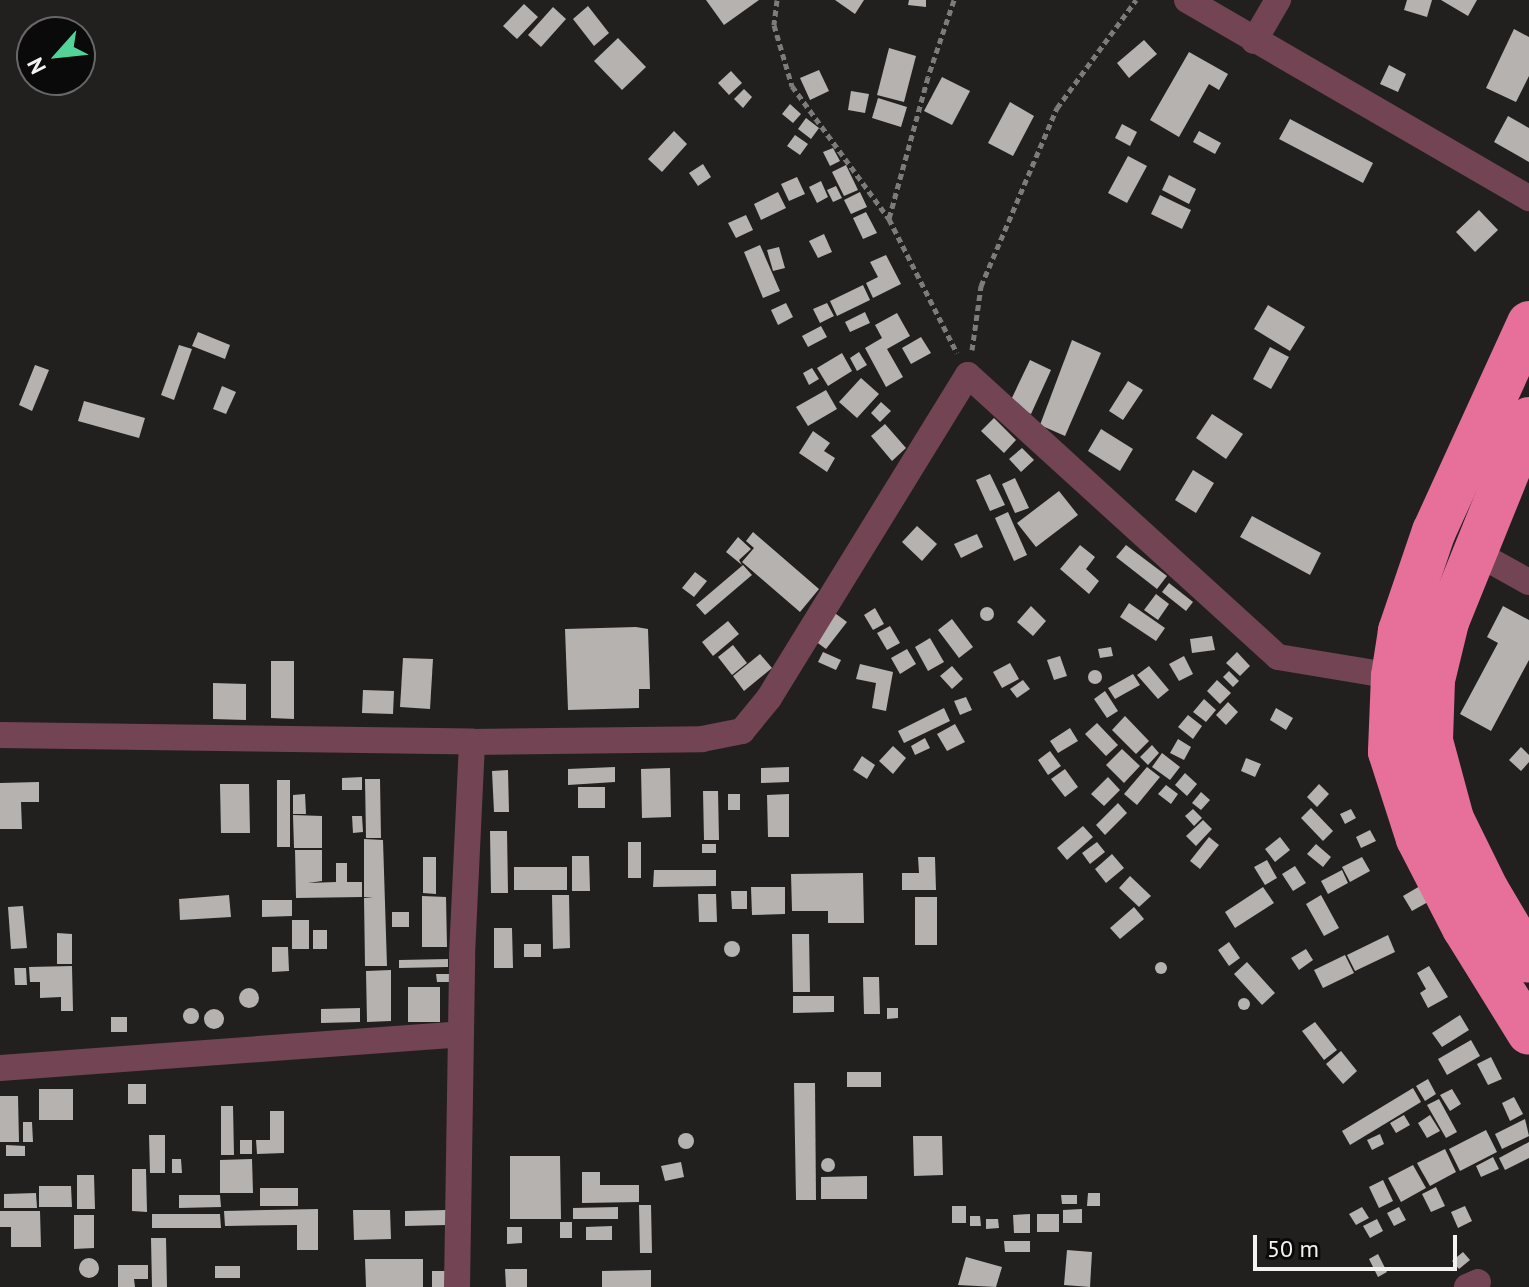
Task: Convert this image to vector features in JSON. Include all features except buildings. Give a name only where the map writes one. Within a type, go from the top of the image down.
[{"type":"highway","points":[[1529,323],[1434,531],[1400,631],[1393,676],[1390,752],[1418,839],[1464,928],[1529,1033]]},
{"type":"highway","points":[[1529,419],[1473,551],[1447,622],[1436,666],[1431,741],[1452,819],[1487,890],[1529,961]]},
{"type":"street","points":[[1187,0],[1529,198]]},
{"type":"street","points":[[1254,41],[1278,0]]},
{"type":"street","points":[[0,735],[472,742],[702,739],[742,731],[769,698],[968,375],[1278,657],[1393,676]]},
{"type":"street","points":[[1473,551],[1529,582]]},
{"type":"street","points":[[457,1287],[461,1034],[472,742]]},
{"type":"street","points":[[0,1068],[461,1034]]},
{"type":"path","points":[[777,0],[774,25],[792,86],[889,219],[968,375]]},
{"type":"path","points":[[889,219],[928,77],[954,0]]},
{"type":"path","points":[[968,375],[981,286],[1057,108],[1136,0]]}]
